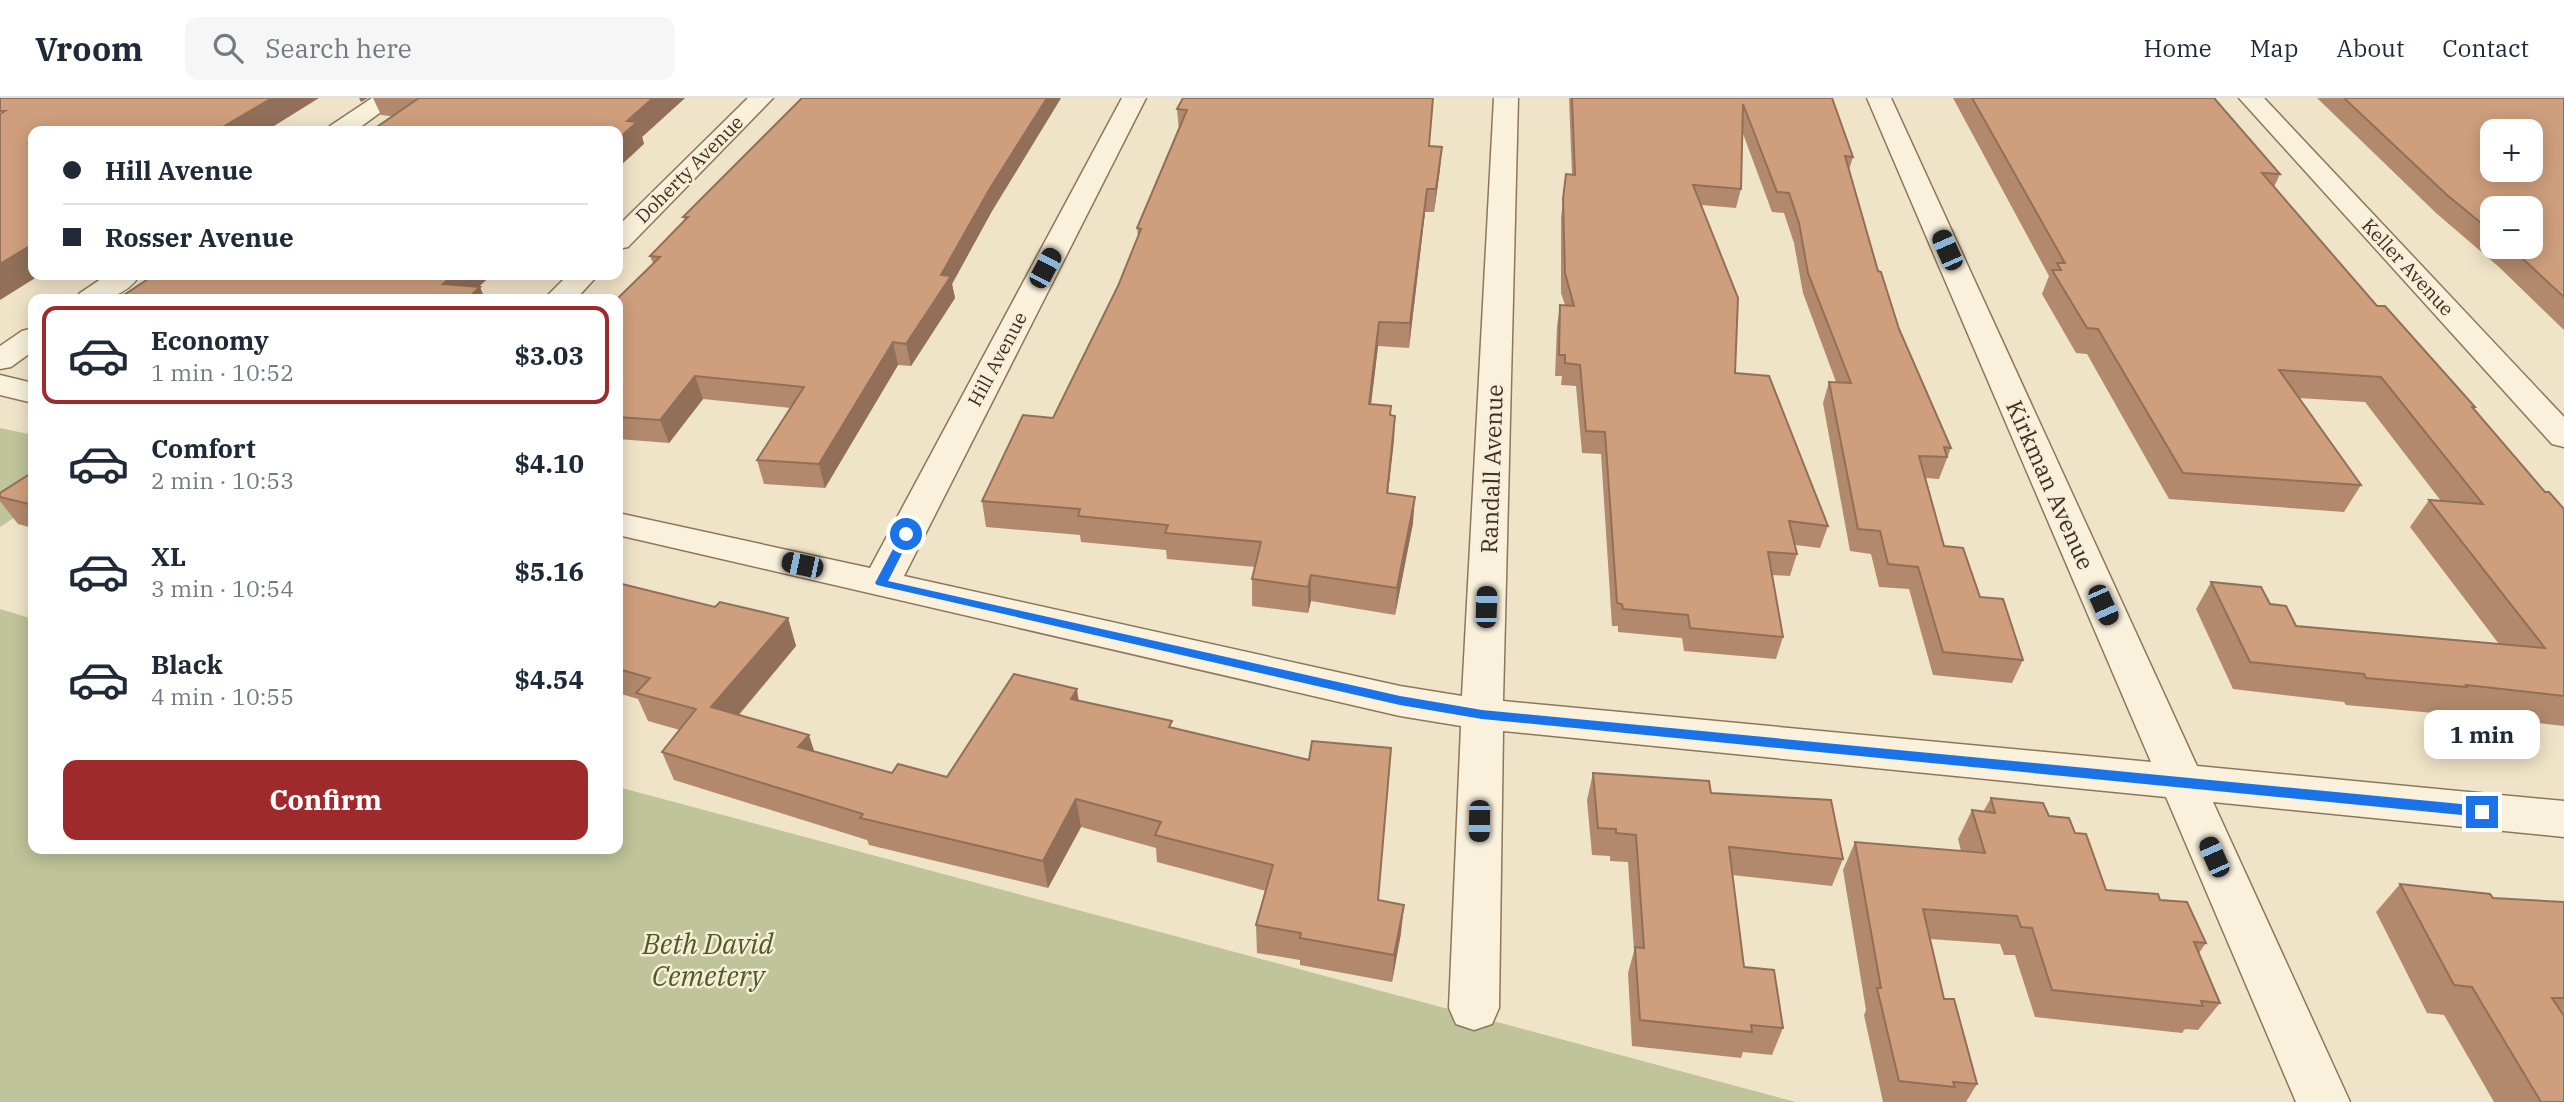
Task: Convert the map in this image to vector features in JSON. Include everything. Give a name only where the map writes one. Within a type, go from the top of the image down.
[{"type":"street","points":[[346,126],[388,98]]},
{"type":"street","name":"Doherty Avenue","points":[[623,236],[761,98]]},
{"type":"street","name":"Hill Avenue","points":[[881,583],[1134,98]]},
{"type":"street","name":"Randall Avenue","points":[[1474,1008],[1482,714],[1506,98]]},
{"type":"street","name":"Kirkman Avenue","points":[[1880,98],[2323,1102]]},
{"type":"street","name":"Keller Avenue","points":[[2251,98],[2564,437]]},
{"type":"street","points":[[98,294],[118,280]]},
{"type":"street","points":[[564,294],[579,280]]},
{"type":"street","points":[[0,360],[28,340]]},
{"type":"street","points":[[0,385],[28,392]]},
{"type":"street","points":[[623,525],[1400,701],[1482,714],[2564,819]]},
{"type":"green space","points":[[0,428],[28,434],[28,508],[0,527]]},
{"type":"green space","name":"Beth David Cemetery","points":[[0,609],[28,617],[28,854],[623,854],[623,788],[1796,1102],[0,1102]]},
{"type":"building","points":[[0,98],[272,98],[224,126],[28,126],[28,247],[0,264],[0,114],[5,111],[0,111]]},
{"type":"building","points":[[419,98],[653,98],[627,121],[637,122],[623,135],[623,126],[378,126]]},
{"type":"building","points":[[802,98],[1047,98],[989,190],[941,275],[951,276],[906,344],[893,342],[819,464],[757,460],[804,387],[695,376],[660,420],[623,417],[622,294],[660,257],[650,256],[688,217],[683,217]]},
{"type":"building","points":[[1183,98],[1433,98],[1429,146],[1442,147],[1436,189],[1427,189],[1410,323],[1379,322],[1369,404],[1391,406],[1390,415],[1395,416],[1387,493],[1415,497],[1397,588],[1311,575],[1308,587],[1252,579],[1261,542],[1165,533],[1168,525],[1078,516],[1080,509],[982,501],[1023,415],[1053,418],[1118,286],[1141,229],[1137,228],[1187,110],[1177,109]]},
{"type":"building","points":[[1572,98],[1832,98],[1853,157],[1845,156],[1878,271],[1881,272],[1899,329],[1951,448],[1944,447],[1947,457],[1919,456],[1944,546],[1963,548],[1980,597],[2003,599],[2023,660],[1943,652],[1918,567],[1888,564],[1880,531],[1858,529],[1829,382],[1851,383],[1808,273],[1799,223],[1789,193],[1777,192],[1743,104],[1741,189],[1693,185],[1738,298],[1735,373],[1769,376],[1828,526],[1789,521],[1797,554],[1768,552],[1783,637],[1690,628],[1688,615],[1623,609],[1622,604],[1617,603],[1605,432],[1586,431],[1580,365],[1565,363],[1565,355],[1559,355],[1560,305],[1574,306],[1565,273],[1563,199],[1566,174],[1575,175]]},
{"type":"building","points":[[1972,98],[2214,98],[2280,174],[2262,173],[2377,306],[2385,306],[2475,407],[2472,407],[2545,492],[2549,492],[2564,509],[2564,696],[2366,678],[2364,674],[2250,662],[2211,582],[2261,587],[2270,604],[2286,606],[2296,626],[2545,648],[2429,500],[2483,504],[2381,377],[2279,370],[2361,485],[2183,473],[2098,329],[2087,328],[2052,270],[2061,270],[2057,263],[2065,263]]},
{"type":"building","points":[[2344,98],[2564,98],[2564,297],[2523,259],[2543,259],[2543,196],[2480,196],[2480,222],[2447,195]]},
{"type":"building","points":[[146,280],[447,280],[443,284],[480,287],[472,294],[126,294]]},
{"type":"building","points":[[28,475],[28,504],[0,497],[0,493]]},
{"type":"building","points":[[623,584],[715,607],[720,602],[788,618],[711,707],[809,735],[798,747],[892,773],[898,764],[947,777],[1014,674],[1077,689],[1071,699],[1172,721],[1169,727],[1309,760],[1312,741],[1391,748],[1378,900],[1404,905],[1394,955],[1300,938],[1301,933],[1256,925],[1273,865],[1155,835],[1161,822],[1076,799],[1043,861],[860,818],[863,814],[662,752],[696,709],[636,693],[650,678],[623,670]]},
{"type":"building","points":[[1593,773],[1709,781],[1711,793],[1831,800],[1843,859],[1729,847],[1744,967],[1774,970],[1783,1028],[1751,1025],[1752,1032],[1640,1020],[1635,947],[1644,948],[1636,835],[1616,833],[1616,829],[1598,828]]},
{"type":"building","points":[[1991,798],[2043,803],[2049,816],[2069,818],[2075,833],[2086,834],[2106,890],[2158,894],[2160,900],[2187,902],[2206,943],[2194,942],[2220,1003],[2201,1001],[2203,1006],[2052,990],[2032,928],[2021,927],[2017,916],[1923,909],[1944,999],[1954,999],[1977,1084],[1953,1082],[1955,1087],[1899,1081],[1877,988],[1881,988],[1855,842],[1985,853],[1972,810],[1995,813]]},
{"type":"building","points":[[2400,884],[2490,894],[2493,898],[2564,902],[2564,998],[2552,998],[2564,1016],[2564,1102],[2541,1102],[2472,987],[2454,985]]},
{"type":"route","points":[[906,534],[881,583],[1400,701],[1482,714],[2482,812]]}]
